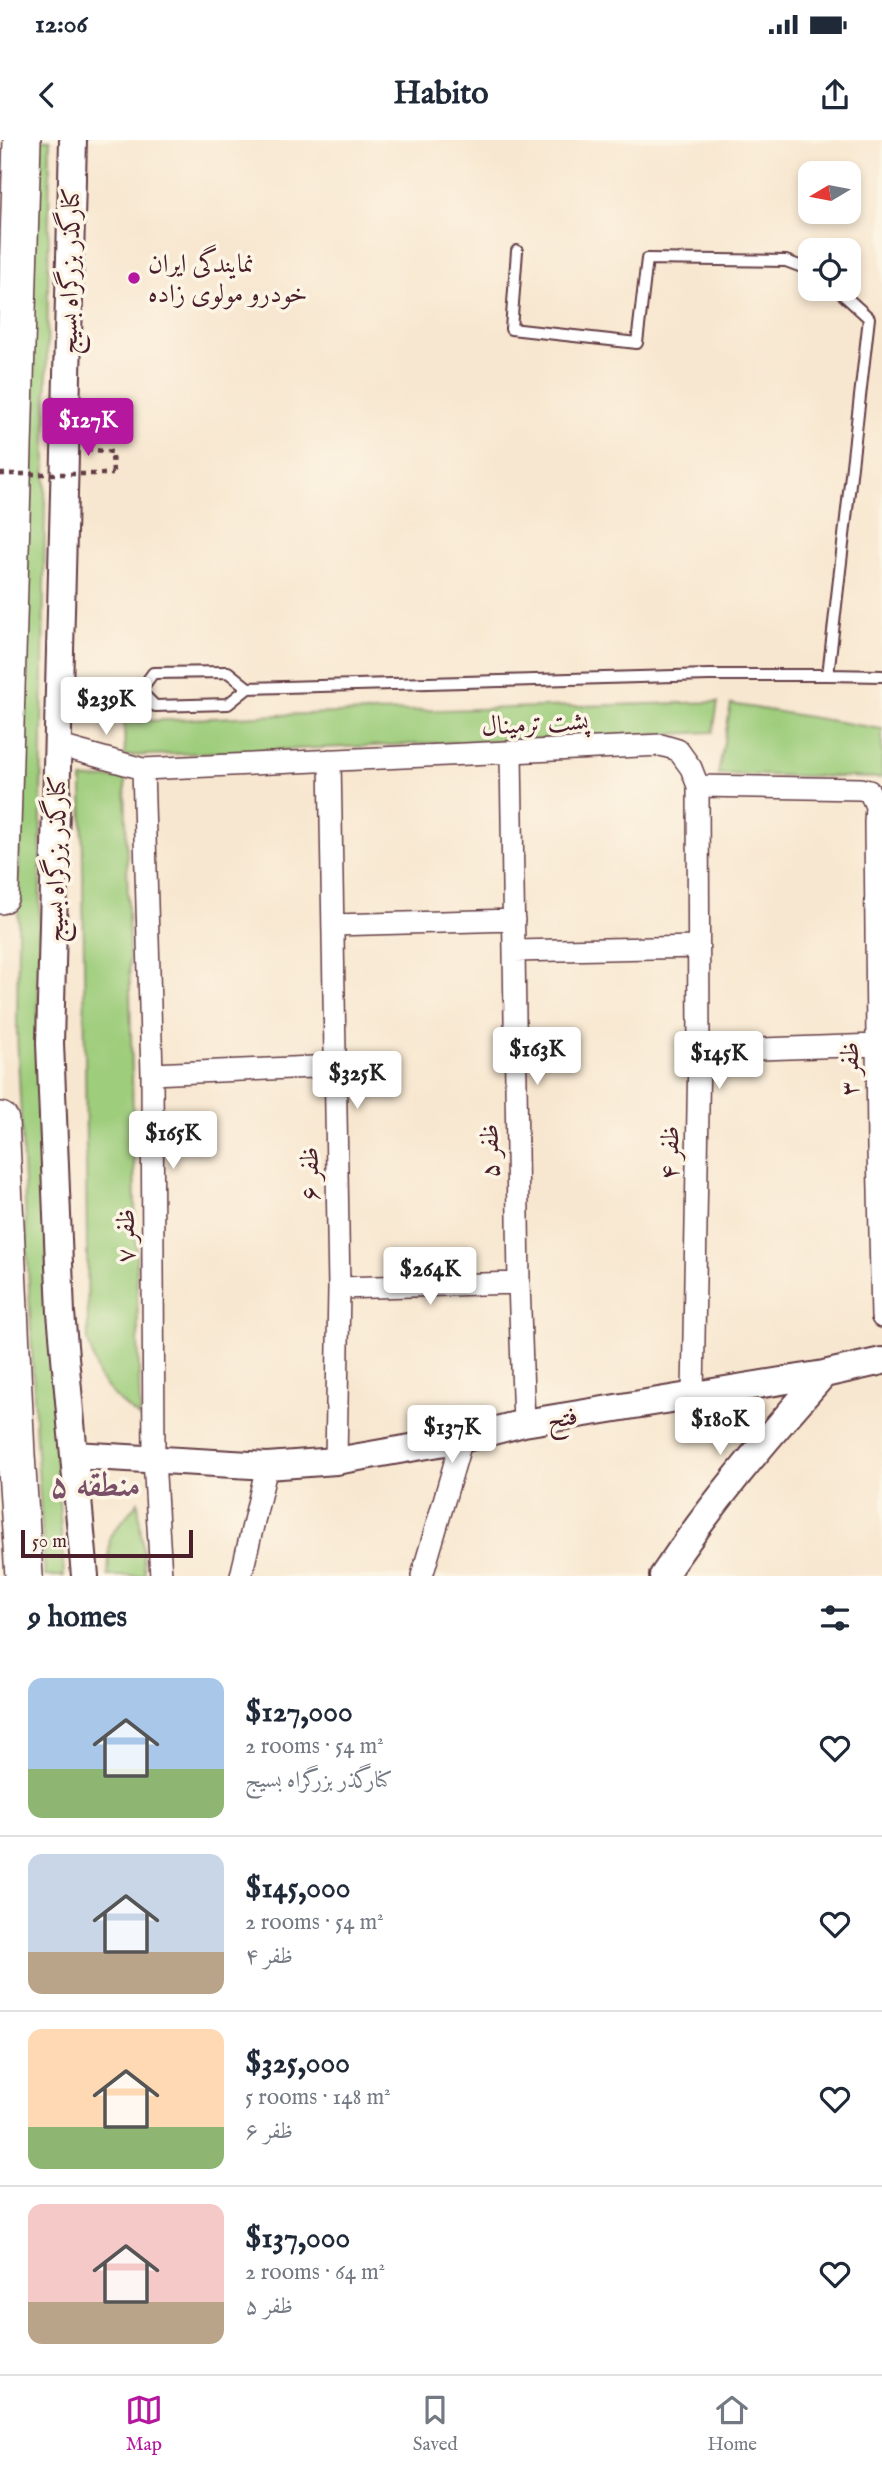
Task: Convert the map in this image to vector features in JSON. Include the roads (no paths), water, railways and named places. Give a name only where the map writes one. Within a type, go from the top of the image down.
[{"type":"highway","points":[[0,895],[22,140]]},
{"type":"highway","points":[[0,1121],[24,1576]]},
{"type":"street","name":"کنارگذر بزرگراه بسیج","points":[[72,140],[50,1043],[61,1313],[85,1576]]},
{"type":"street","name":"پشت ترمینال","points":[[57,745],[143,769],[661,745],[678,750],[691,768],[698,786]]},
{"type":"street","name":"ظفر ۵","points":[[511,752],[519,1283],[524,1423]]},
{"type":"street","name":"ظفر ۶","points":[[330,760],[339,1288],[336,1461]]},
{"type":"street","name":"ظفر ۷","points":[[143,769],[152,1073],[154,1459],[161,1576]]},
{"type":"street","points":[[698,786],[860,789],[869,791],[879,822]]},
{"type":"street","name":"ظفر ۴","points":[[693,1395],[699,1051],[698,786]]},
{"type":"street","name":"ظفر ۳","points":[[879,822],[877,1045],[882,1317]]},
{"type":"street","points":[[333,925],[514,920]]},
{"type":"street","points":[[514,951],[698,947]]},
{"type":"street","points":[[699,1051],[877,1045]]},
{"type":"street","points":[[152,1073],[335,1066]]},
{"type":"street","points":[[339,1288],[519,1283]]},
{"type":"street","name":"فتح","points":[[74,1455],[267,1466],[336,1461],[462,1439],[524,1423],[824,1374],[882,1361]]},
{"type":"street","points":[[663,1576],[700,1520],[824,1374]]},
{"type":"street","points":[[751,1386],[774,1398],[775,1409],[767,1438]]},
{"type":"street","points":[[422,1576],[462,1439]]},
{"type":"street","points":[[241,1576],[267,1466]]},
{"type":"lane","points":[[517,251],[510,329],[638,343],[647,259],[786,261],[798,266]]},
{"type":"lane","points":[[828,675],[869,318],[850,301]]},
{"type":"lane","points":[[140,691],[153,673],[228,672],[248,688]]},
{"type":"lane","points":[[59,693],[140,691],[155,706],[228,704],[248,688],[709,675],[882,676]]},
{"type":"place","name":"نمایندگی ایران خودرو مولوی زاده","points":[[134,278]]},
{"type":"district","name":"منطقه ۵","points":[[95,1484]]}]
